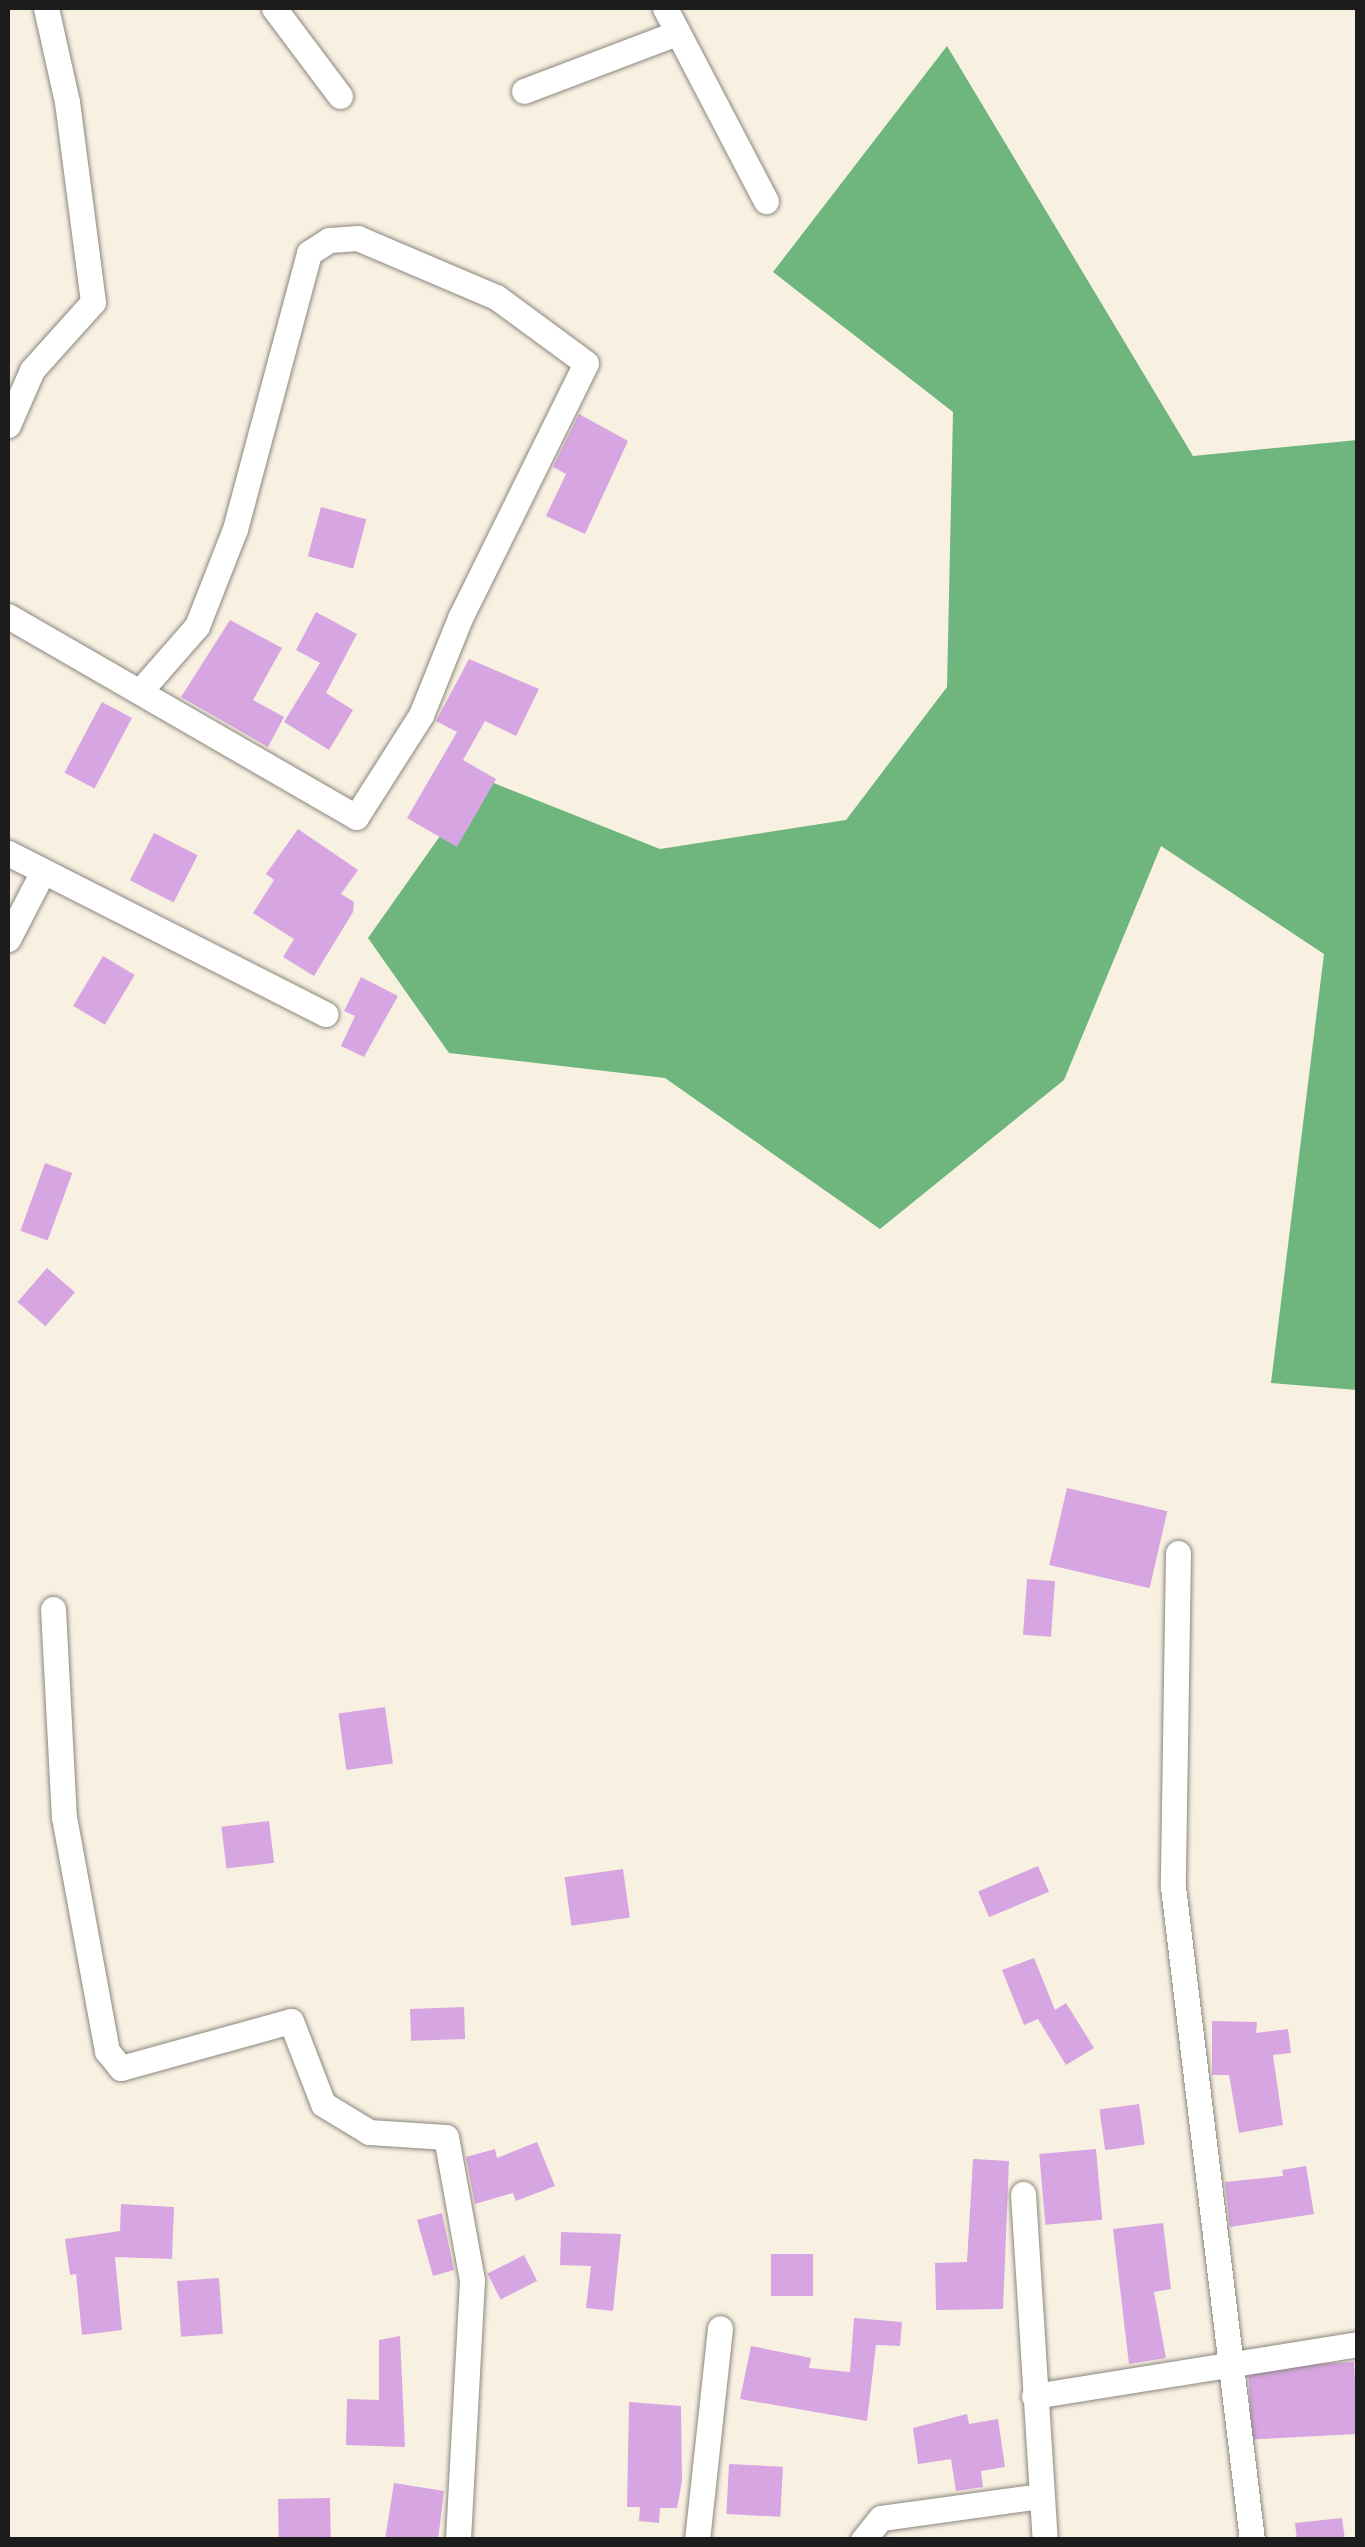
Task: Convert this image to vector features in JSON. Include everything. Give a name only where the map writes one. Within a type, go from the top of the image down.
[{"type":"street","points":[[8,425],[32,370],[93,302],[67,102],[46,8]]},
{"type":"street","points":[[274,8],[340,96]]},
{"type":"street","points":[[665,8],[766,201]]},
{"type":"street","points":[[524,91],[677,34]]},
{"type":"street","points":[[8,616],[356,817],[421,715],[460,618],[586,363],[496,297],[358,238],[329,240],[310,253],[229,545],[196,626],[141,690]]},
{"type":"street","points":[[8,854],[326,1014]]},
{"type":"street","points":[[8,939],[42,873]]},
{"type":"street","points":[[1178,1552],[1174,1886],[1252,2540]]},
{"type":"street","points":[[53,1608],[64,1818],[107,2051],[121,2068],[291,2021],[323,2104],[369,2132],[446,2137],[472,2280],[458,2540]]},
{"type":"street","points":[[1023,2194],[1038,2496],[1045,2540]]},
{"type":"street","points":[[697,2540],[720,2328]]},
{"type":"street","points":[[1034,2396],[1358,2344]]},
{"type":"street","points":[[863,2540],[881,2518],[1038,2496]]},
{"type":"green space","points":[[947,46],[1193,456],[1357,440],[1357,1390],[1271,1383],[1324,954],[1161,846],[1064,1080],[880,1229],[665,1078],[449,1053],[368,938],[481,778],[660,849],[846,820],[947,687],[953,412],[773,272]]},
{"type":"building","points":[[579,414],[628,441],[585,534],[546,516],[566,474],[553,467]]},
{"type":"building","points":[[321,507],[366,519],[353,568],[308,556]]},
{"type":"building","points":[[316,612],[357,634],[326,693],[353,710],[329,750],[284,722],[320,663],[296,650]]},
{"type":"building","points":[[230,620],[282,648],[253,700],[284,717],[268,747],[181,697]]},
{"type":"building","points":[[469,659],[539,689],[516,736],[485,721],[463,760],[496,779],[457,847],[407,818],[457,732],[436,721]]},
{"type":"building","points":[[102,702],[132,718],[94,789],[64,773]]},
{"type":"building","points":[[298,829],[358,870],[341,894],[354,902],[353,912],[314,976],[283,957],[294,939],[253,913],[274,880],[266,874]]},
{"type":"building","points":[[154,833],[198,855],[174,902],[130,880]]},
{"type":"building","points":[[103,956],[135,975],[105,1025],[73,1006]]},
{"type":"building","points":[[361,977],[398,996],[364,1057],[341,1046],[355,1016],[344,1011]]},
{"type":"building","points":[[45,1163],[72,1173],[48,1241],[20,1231]]},
{"type":"building","points":[[47,1268],[75,1292],[45,1326],[17,1302]]},
{"type":"building","points":[[1067,1488],[1167,1511],[1150,1588],[1049,1565]]},
{"type":"building","points":[[1027,1579],[1055,1581],[1051,1637],[1023,1635]]},
{"type":"building","points":[[385,1707],[393,1763],[346,1770],[338,1714]]},
{"type":"building","points":[[269,1821],[274,1863],[226,1869],[221,1827]]},
{"type":"building","points":[[1038,1866],[1049,1892],[989,1917],[978,1891]]},
{"type":"building","points":[[623,1869],[630,1918],[571,1926],[565,1877]]},
{"type":"building","points":[[1034,1958],[1055,2010],[1066,2003],[1094,2048],[1066,2065],[1038,2019],[1024,2025],[1002,1970]]},
{"type":"building","points":[[464,2007],[465,2039],[411,2041],[410,2009]]},
{"type":"building","points":[[1212,2021],[1257,2022],[1256,2033],[1288,2029],[1291,2053],[1273,2055],[1283,2125],[1239,2133],[1229,2075],[1212,2075]]},
{"type":"building","points":[[1139,2104],[1145,2145],[1105,2150],[1099,2110]]},
{"type":"building","points":[[537,2142],[555,2186],[516,2201],[513,2193],[475,2204],[466,2157],[495,2149],[497,2158]]},
{"type":"building","points":[[1096,2149],[1102,2220],[1045,2225],[1039,2154]]},
{"type":"building","points":[[973,2159],[1009,2161],[1003,2309],[936,2310],[935,2263],[967,2262]]},
{"type":"building","points":[[1306,2166],[1314,2214],[1230,2227],[1225,2182],[1283,2176],[1282,2170]]},
{"type":"building","points":[[121,2204],[174,2207],[172,2259],[115,2257],[122,2330],[82,2335],[76,2274],[70,2275],[65,2239],[120,2231]]},
{"type":"building","points":[[442,2213],[454,2270],[433,2276],[417,2220]]},
{"type":"building","points":[[1163,2223],[1171,2289],[1154,2292],[1166,2358],[1129,2364],[1113,2229]]},
{"type":"building","points":[[561,2232],[621,2234],[613,2311],[586,2308],[591,2266],[560,2265]]},
{"type":"building","points":[[771,2254],[813,2254],[813,2296],[771,2296]]},
{"type":"building","points":[[524,2255],[537,2281],[501,2299],[487,2274]]},
{"type":"building","points":[[219,2278],[223,2334],[181,2337],[177,2281]]},
{"type":"building","points":[[854,2318],[902,2322],[900,2346],[876,2345],[867,2421],[740,2399],[751,2346],[811,2358],[809,2368],[850,2372]]},
{"type":"building","points":[[400,2336],[405,2447],[346,2445],[347,2399],[379,2400],[379,2340]]},
{"type":"building","points":[[1354,2362],[1358,2434],[1252,2439],[1248,2368]]},
{"type":"building","points":[[629,2402],[681,2406],[682,2481],[677,2508],[660,2508],[659,2523],[639,2521],[640,2507],[627,2507]]},
{"type":"building","points":[[967,2414],[969,2424],[998,2419],[1005,2467],[981,2471],[983,2487],[956,2491],[951,2459],[918,2464],[913,2428]]},
{"type":"building","points":[[729,2464],[783,2467],[780,2517],[726,2514]]},
{"type":"building","points":[[394,2483],[444,2491],[438,2540],[385,2540]]},
{"type":"building","points":[[330,2498],[331,2540],[279,2540],[278,2499]]},
{"type":"building","points":[[1342,2518],[1345,2540],[1297,2540],[1295,2523]]}]
